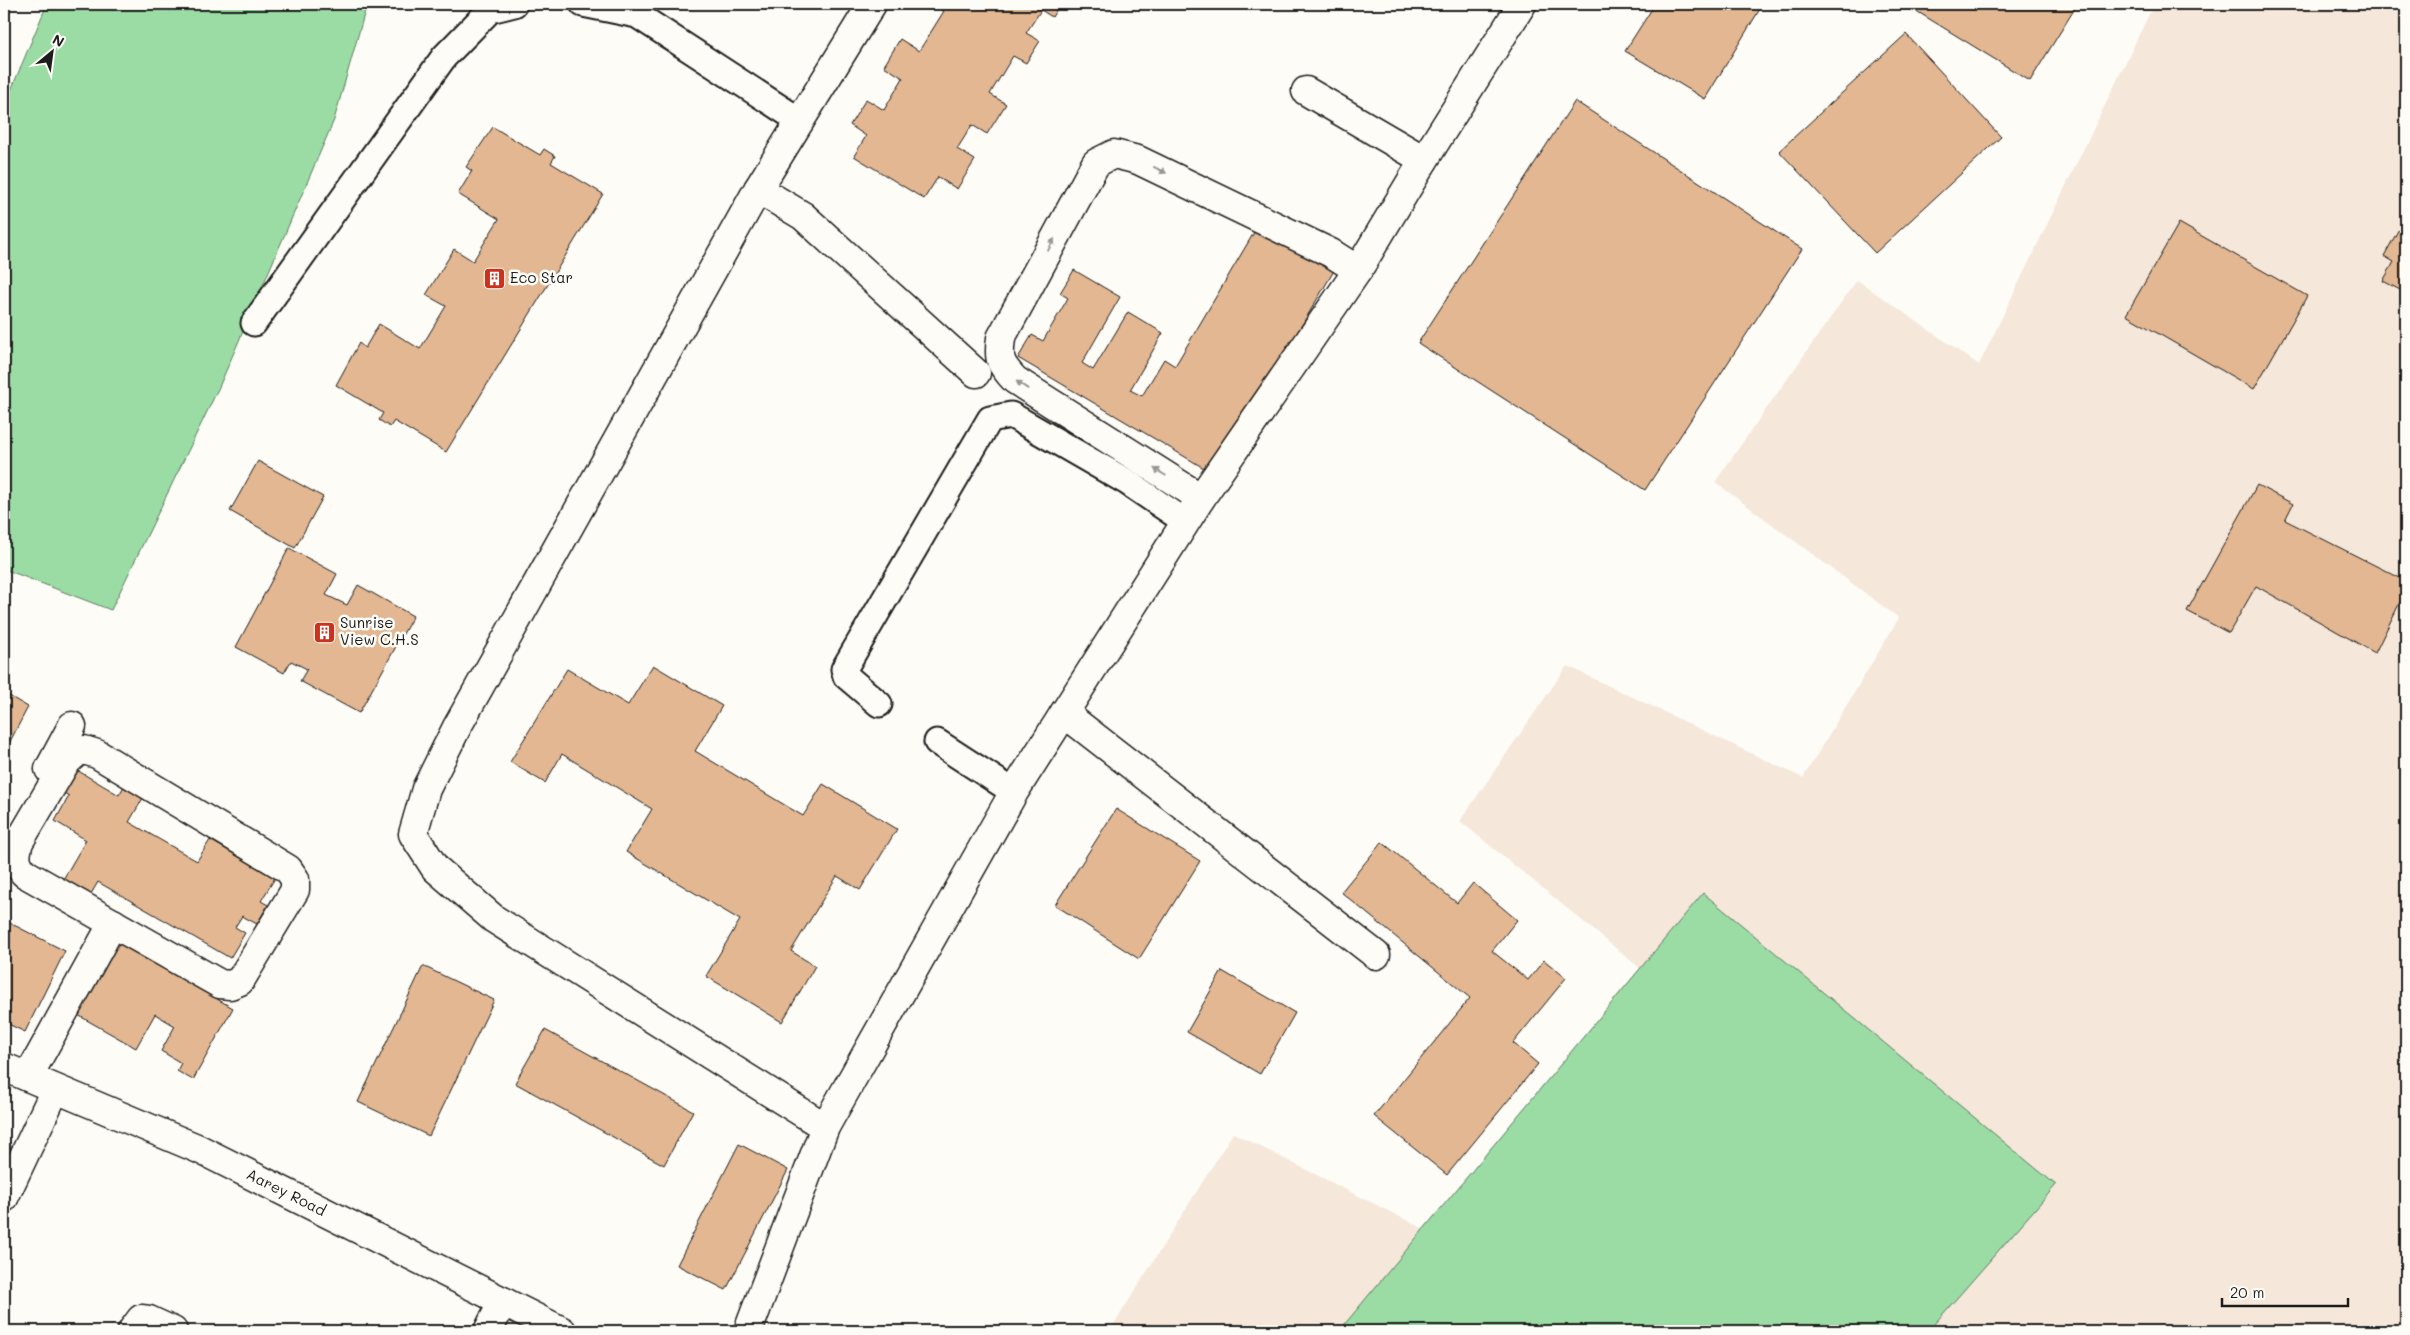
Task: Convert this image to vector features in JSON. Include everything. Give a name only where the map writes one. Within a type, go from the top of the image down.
[{"type":"street","points":[[825,1127],[494,919],[435,868],[413,834],[426,789],[457,727],[758,189],[872,4]]},
{"type":"street","points":[[748,1331],[825,1127],[1014,792],[1201,498],[1358,270],[1424,160],[1522,4]]},
{"type":"street","points":[[1306,91],[1424,160]]},
{"type":"street","points":[[1201,498],[1015,380],[1003,368],[999,356],[1001,338],[1096,163],[1114,154],[1138,160],[1331,253],[1358,270]]},
{"type":"street","points":[[758,189],[803,216],[976,373]]},
{"type":"street","points":[[1064,713],[1376,955]]},
{"type":"street","points":[[4,850],[72,726]]},
{"type":"street","points":[[84,750],[97,754],[288,870],[295,879],[295,890],[253,961],[240,981],[230,985],[220,984],[112,923],[24,873],[17,864],[15,854],[19,842],[61,770],[76,753],[84,750]]},
{"type":"street","points":[[16,1072],[112,923]]},
{"type":"street","name":"Aarey Road","points":[[16,1072],[199,1149],[562,1331]]},
{"type":"street","points":[[4,1198],[55,1090]]},
{"type":"street","points":[[488,1331],[503,1302]]},
{"type":"street","points":[[132,1331],[141,1320],[149,1320],[172,1331]]},
{"type":"lane","points":[[254,323],[444,57],[490,10],[514,4]]},
{"type":"lane","points":[[583,4],[636,15],[800,121]]},
{"type":"lane","points":[[879,704],[846,676],[844,668],[990,419],[1011,414],[1127,482],[1186,522]]},
{"type":"lane","points":[[937,742],[1014,792]]},
{"type":"shaded area","points":[[2154,4],[2406,4],[2406,1331],[1110,1331],[1233,1133],[1424,1229],[1640,968],[1460,821],[1567,666],[1803,778],[1899,618],[1715,482],[1857,280],[1979,365]]},
{"type":"green space","points":[[47,4],[367,4],[334,120],[219,387],[111,610],[4,569],[4,107]]},
{"type":"green space","points":[[1703,893],[2056,1185],[1928,1331],[1339,1331]]},
{"type":"building","points":[[932,4],[1060,4],[1052,17],[1041,10],[1026,33],[1040,41],[1026,63],[1013,56],[990,94],[1006,104],[987,134],[972,125],[957,149],[975,160],[957,189],[938,177],[924,199],[854,156],[866,136],[850,125],[866,99],[884,110],[903,78],[884,66],[900,39],[919,51],[944,11]]},
{"type":"building","points":[[1655,4],[1763,4],[1705,99],[1625,51]]},
{"type":"building","points":[[1905,4],[2075,4],[2077,5],[2030,81]]},
{"type":"building","points":[[1906,34],[2001,137],[1875,253],[1779,151]]},
{"type":"building","points":[[1575,101],[1802,249],[1645,490],[1418,343]]},
{"type":"building","name":"Eco Star","points":[[493,127],[540,155],[544,149],[555,156],[551,163],[603,194],[446,452],[394,421],[390,427],[379,420],[383,413],[336,385],[359,343],[365,348],[379,324],[420,349],[446,306],[426,295],[454,249],[473,261],[499,219],[458,194],[472,171],[466,167]]},
{"type":"building","points":[[2406,216],[2406,293],[2383,281],[2394,262],[2384,256]]},
{"type":"building","points":[[2179,223],[2307,296],[2254,389],[2126,315]]},
{"type":"building","points":[[1259,224],[1335,269],[1214,474],[1018,358],[1032,335],[1043,341],[1068,298],[1060,293],[1074,270],[1120,297],[1082,363],[1093,370],[1128,312],[1163,333],[1130,390],[1142,396],[1164,359],[1175,366]]},
{"type":"building","points":[[258,461],[323,497],[295,548],[230,511]]},
{"type":"building","points":[[2257,485],[2293,504],[2285,520],[2406,581],[2406,590],[2375,653],[2256,586],[2229,633],[2187,611]]},
{"type":"building","name":"Sunrise View C.H.S","points":[[289,548],[337,574],[326,595],[347,605],[358,585],[413,616],[359,713],[300,681],[307,669],[291,661],[284,673],[236,647]]},
{"type":"building","points":[[653,665],[722,706],[695,751],[803,816],[823,784],[897,829],[860,890],[837,876],[791,951],[815,966],[782,1022],[706,976],[740,920],[626,852],[652,809],[562,754],[545,783],[510,762],[567,669],[628,705]]},
{"type":"building","points":[[4,693],[28,707],[4,753]]},
{"type":"building","points":[[75,769],[119,795],[127,781],[146,793],[129,822],[197,861],[210,840],[275,878],[261,901],[268,905],[257,924],[242,916],[235,927],[245,933],[230,958],[98,882],[85,904],[58,888],[86,840],[55,821],[69,796],[62,792]]},
{"type":"building","points":[[1116,809],[1200,861],[1139,959],[1055,905]]},
{"type":"building","points":[[1382,842],[1457,903],[1473,883],[1517,920],[1492,951],[1528,980],[1544,960],[1566,978],[1513,1043],[1538,1064],[1447,1175],[1374,1116],[1470,998],[1341,892]]},
{"type":"building","points":[[4,920],[65,951],[25,1032],[4,1022]]},
{"type":"building","points":[[116,942],[233,1008],[193,1080],[177,1071],[181,1063],[161,1051],[175,1026],[155,1014],[136,1048],[76,1014]]},
{"type":"building","points":[[423,966],[494,1000],[429,1136],[358,1102]]},
{"type":"building","points":[[1222,971],[1295,1013],[1260,1074],[1187,1032]]},
{"type":"building","points":[[545,1030],[693,1111],[664,1165],[515,1083]]},
{"type":"building","points":[[739,1144],[788,1170],[726,1290],[677,1265]]},
{"type":"place","name":"Eco Star","points":[[494,278]]},
{"type":"place","name":"Sunrise View C.H.S","points":[[324,632]]}]
